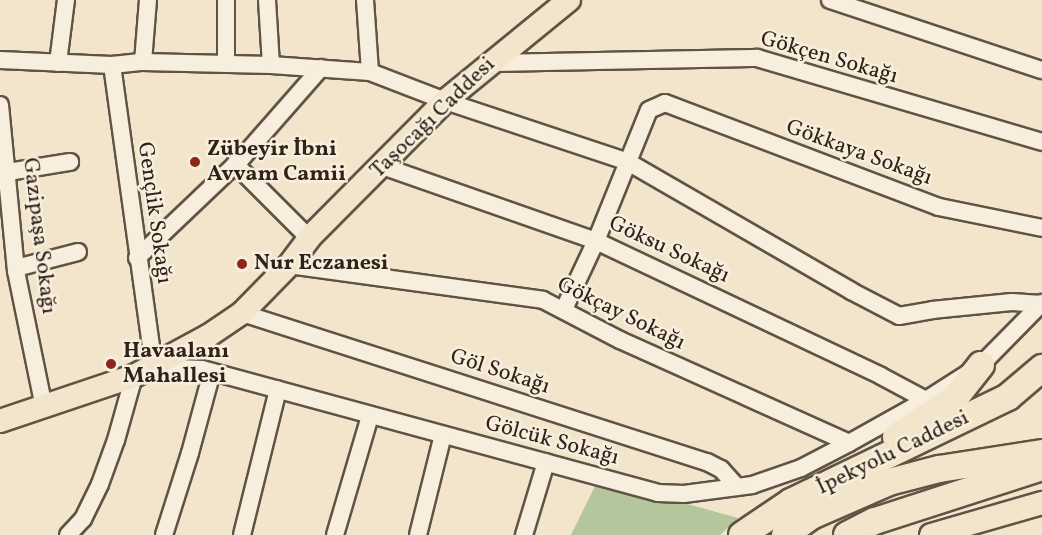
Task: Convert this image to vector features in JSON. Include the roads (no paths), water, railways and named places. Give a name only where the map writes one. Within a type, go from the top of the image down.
[{"type":"highway","points":[[841,477],[955,398],[981,365]]},
{"type":"highway","name":"İpekyolu Caddesi","points":[[742,535],[791,502],[1008,397],[1042,368]]},
{"type":"highway","points":[[785,535],[811,516],[889,482],[939,469],[1042,453]]},
{"type":"highway","points":[[847,535],[875,521],[1042,467]]},
{"type":"main road","name":"Taşocağı Caddesi","points":[[0,421],[144,371],[243,313],[289,265],[309,238],[445,101],[569,0]]},
{"type":"main road","points":[[931,535],[1042,503]]},
{"type":"street","points":[[58,63],[66,0]]},
{"type":"street","points":[[143,62],[148,0]]},
{"type":"street","points":[[226,0],[226,64]]},
{"type":"street","points":[[267,0],[271,65]]},
{"type":"street","points":[[365,0],[370,72]]},
{"type":"street","points":[[830,0],[1042,70]]},
{"type":"street","name":"Gökçen Sokağı","points":[[489,63],[757,58],[1042,142]]},
{"type":"street","points":[[0,60],[112,65],[143,62],[271,65],[370,72],[445,101],[628,162],[851,291],[899,316],[932,310],[1012,302],[1041,303]]},
{"type":"street","name":"Gençlik Sokağı","points":[[112,65],[137,258],[144,371]]},
{"type":"street","points":[[137,258],[235,164],[321,68]]},
{"type":"street","name":"Gökkaya Sokağı","points":[[628,162],[649,110],[665,103],[939,207],[1042,228]]},
{"type":"street","name":"Gazipaşa Sokağı","points":[[0,105],[16,268],[44,407]]},
{"type":"street","points":[[8,172],[70,162]]},
{"type":"street","points":[[564,309],[596,241],[628,162]]},
{"type":"street","points":[[235,164],[309,238]]},
{"type":"street","name":"Göksu Sokağı","points":[[382,166],[596,241],[871,371],[926,400]]},
{"type":"street","points":[[16,268],[78,252]]},
{"type":"street","name":"Gökçay Sokağı","points":[[289,265],[543,300],[620,340],[849,443]]},
{"type":"street","name":"Gölcük Sokağı","points":[[144,371],[212,372],[658,493],[684,494],[737,487],[801,468],[849,443],[926,400],[981,365],[1041,303]]},
{"type":"street","name":"Göl Sokağı","points":[[243,313],[707,462],[721,470],[737,487]]},
{"type":"street","points":[[68,535],[83,519],[100,484],[144,371]]},
{"type":"street","points":[[164,535],[212,372]]},
{"type":"street","points":[[242,535],[278,389]]},
{"type":"street","points":[[335,535],[370,416]]},
{"type":"street","points":[[418,535],[443,435]]},
{"type":"street","points":[[524,535],[546,462]]},
{"type":"place","name":"Zübeyir İbni Avvam Camii","points":[[195,162]]},
{"type":"place","name":"Nur Eczanesi","points":[[242,264]]},
{"type":"place","name":"Havaalanı Mahallesi","points":[[111,364]]}]
